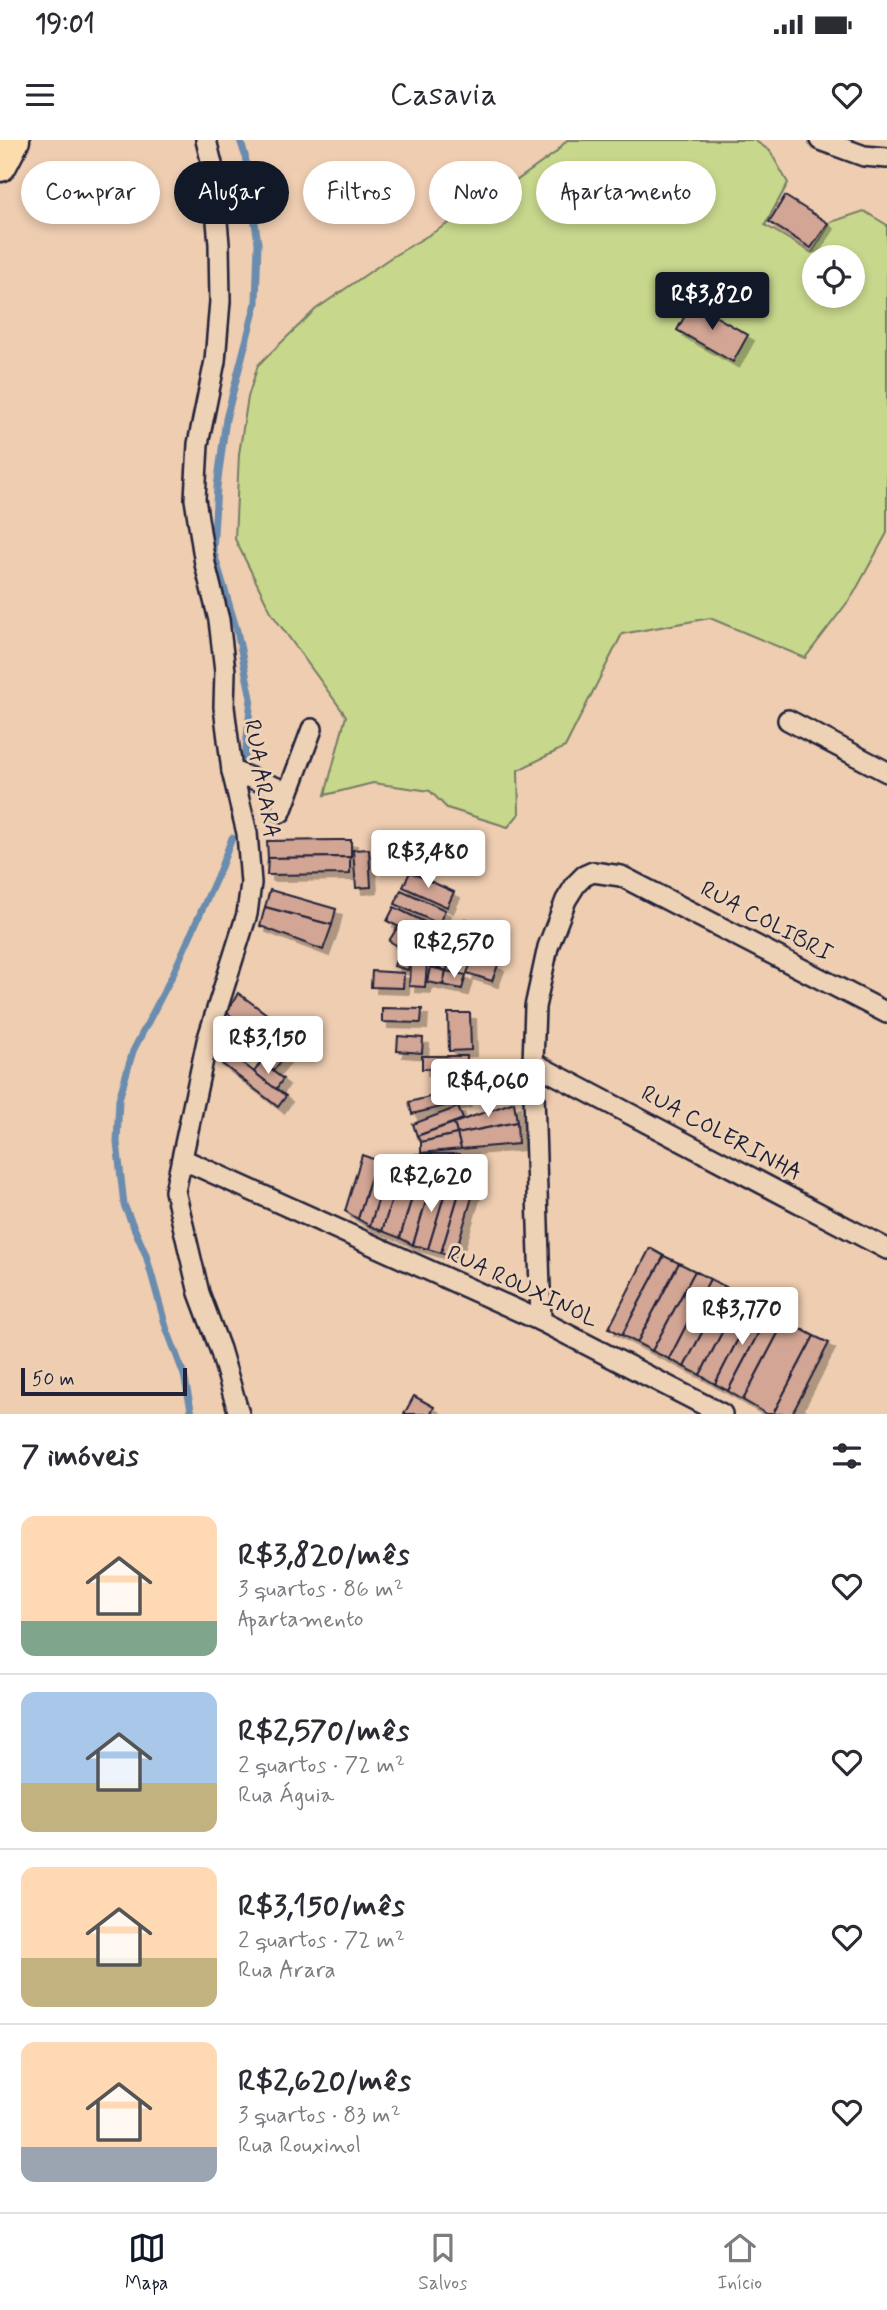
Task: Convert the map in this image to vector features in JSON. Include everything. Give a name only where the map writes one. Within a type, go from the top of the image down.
[{"type":"highway","points":[[0,165],[13,140]]},
{"type":"street","name":"RUA ARARA","points":[[206,140],[212,164],[219,244],[220,301],[215,361],[198,444],[195,499],[205,564],[219,620],[225,671],[224,707],[232,771],[247,833],[251,883],[247,914],[207,1041],[175,1191],[199,1293],[242,1412]]},
{"type":"street","points":[[820,140],[864,156],[887,159]]},
{"type":"street","points":[[788,720],[887,772]]},
{"type":"street","points":[[281,812],[312,729]]},
{"type":"street","points":[[232,771],[288,792]]},
{"type":"street","name":"RUA COLIBRI","points":[[533,1063],[535,1007],[548,947],[566,900],[576,884],[593,872],[621,876],[887,1013]]},
{"type":"street","points":[[533,1063],[541,1321]]},
{"type":"street","name":"RUA COLERINHA","points":[[533,1063],[887,1249]]},
{"type":"street","name":"RUA ROUXINOL","points":[[182,1159],[541,1321],[722,1414]]},
{"type":"green space","points":[[567,140],[754,140],[770,151],[788,183],[765,225],[802,247],[802,308],[865,308],[865,245],[817,245],[831,222],[864,211],[887,225],[887,533],[853,595],[805,658],[710,618],[622,634],[565,747],[518,770],[519,814],[508,827],[447,808],[430,791],[373,783],[325,795],[346,716],[272,614],[235,539],[239,454],[248,397],[258,365],[316,309],[390,258],[448,224],[522,224],[522,177],[536,167],[536,224],[716,224],[716,161],[544,161]]},
{"type":"building","points":[[785,196],[828,223],[813,245],[806,245],[769,222]]},
{"type":"building","points":[[692,303],[748,335],[733,362],[677,330]]},
{"type":"building","points":[[425,837],[454,850],[447,865],[418,852]]},
{"type":"building","points":[[351,840],[351,857],[268,858],[267,841]]},
{"type":"building","points":[[369,849],[371,887],[356,888],[353,850]]},
{"type":"building","points":[[350,857],[350,874],[267,875],[268,858]]},
{"type":"building","points":[[410,872],[454,892],[447,907],[403,887]]},
{"type":"building","points":[[270,890],[336,909],[332,925],[265,907]]},
{"type":"building","points":[[401,890],[445,910],[439,924],[395,904]]},
{"type":"building","points":[[265,907],[332,925],[323,950],[260,926]]},
{"type":"building","points":[[394,907],[437,928],[430,942],[387,921]]},
{"type":"building","points":[[465,919],[487,928],[475,956],[453,947]]},
{"type":"building","points":[[397,928],[429,946],[421,959],[389,941]]},
{"type":"building","points":[[433,944],[454,954],[446,971],[425,961]]},
{"type":"building","points":[[398,954],[411,958],[408,970],[394,966]]},
{"type":"building","points":[[473,957],[498,965],[492,981],[467,973]]},
{"type":"building","points":[[411,963],[427,965],[425,987],[409,986]]},
{"type":"building","points":[[430,967],[446,971],[443,985],[427,982]]},
{"type":"building","points":[[372,971],[404,973],[403,988],[371,987]]},
{"type":"building","points":[[446,971],[466,975],[462,989],[443,985]]},
{"type":"building","points":[[238,993],[290,1031],[276,1049],[227,1013]]},
{"type":"building","points":[[382,1008],[422,1009],[421,1023],[382,1022]]},
{"type":"building","points":[[227,1013],[285,1056],[273,1071],[221,1028]]},
{"type":"building","points":[[448,1013],[470,1013],[471,1050],[449,1051]]},
{"type":"building","points":[[398,1036],[423,1038],[422,1053],[397,1051]]},
{"type":"building","points":[[224,1049],[286,1096],[278,1107],[216,1059]]},
{"type":"building","points":[[422,1056],[467,1056],[467,1068],[422,1069]]},
{"type":"building","points":[[261,1062],[283,1079],[276,1089],[254,1072]]},
{"type":"building","points":[[462,1089],[465,1101],[412,1114],[409,1102]]},
{"type":"building","points":[[514,1102],[517,1122],[457,1134],[454,1123]]},
{"type":"building","points":[[458,1107],[463,1119],[417,1136],[413,1124]]},
{"type":"building","points":[[517,1122],[518,1144],[461,1149],[457,1134]]},
{"type":"building","points":[[454,1123],[457,1134],[421,1142],[417,1136]]},
{"type":"building","points":[[457,1134],[461,1149],[421,1153],[421,1142]]},
{"type":"building","points":[[415,1154],[460,1154],[460,1166],[415,1167]]},
{"type":"building","points":[[362,1155],[376,1160],[358,1219],[345,1211]]},
{"type":"building","points":[[374,1169],[387,1173],[370,1226],[358,1219]]},
{"type":"building","points":[[401,1169],[419,1174],[400,1238],[382,1231]]},
{"type":"building","points":[[387,1173],[399,1177],[382,1231],[370,1226]]},
{"type":"building","points":[[419,1174],[433,1178],[413,1245],[400,1238]]},
{"type":"building","points":[[433,1178],[448,1183],[428,1249],[413,1245]]},
{"type":"building","points":[[448,1183],[461,1187],[441,1253],[428,1249]]},
{"type":"building","points":[[461,1187],[474,1191],[454,1257],[441,1253]]},
{"type":"building","points":[[650,1248],[664,1256],[622,1335],[609,1328]]},
{"type":"building","points":[[664,1256],[679,1263],[637,1343],[622,1335]]},
{"type":"building","points":[[679,1263],[695,1271],[652,1351],[637,1343]]},
{"type":"building","points":[[695,1271],[710,1279],[669,1359],[652,1351]]},
{"type":"building","points":[[710,1279],[726,1287],[684,1367],[669,1359]]},
{"type":"building","points":[[726,1287],[741,1296],[700,1375],[684,1367]]},
{"type":"building","points":[[741,1296],[756,1304],[715,1384],[700,1375]]},
{"type":"building","points":[[756,1304],[770,1311],[728,1391],[715,1384]]},
{"type":"building","points":[[770,1311],[785,1320],[743,1400],[728,1391]]},
{"type":"building","points":[[785,1320],[814,1336],[773,1414],[767,1414],[743,1400]]},
{"type":"building","points":[[814,1336],[829,1343],[792,1414],[773,1414]]},
{"type":"building","points":[[414,1396],[434,1407],[431,1414],[404,1414]]},
{"type":"waterway","points":[[240,140],[245,155],[258,243],[256,303],[226,419],[217,487],[213,550],[237,631],[251,698],[244,768]]},
{"type":"waterway","points":[[192,1414],[184,1375],[166,1327],[146,1255],[124,1205],[117,1142],[119,1099],[133,1051],[172,976],[232,838]]}]
